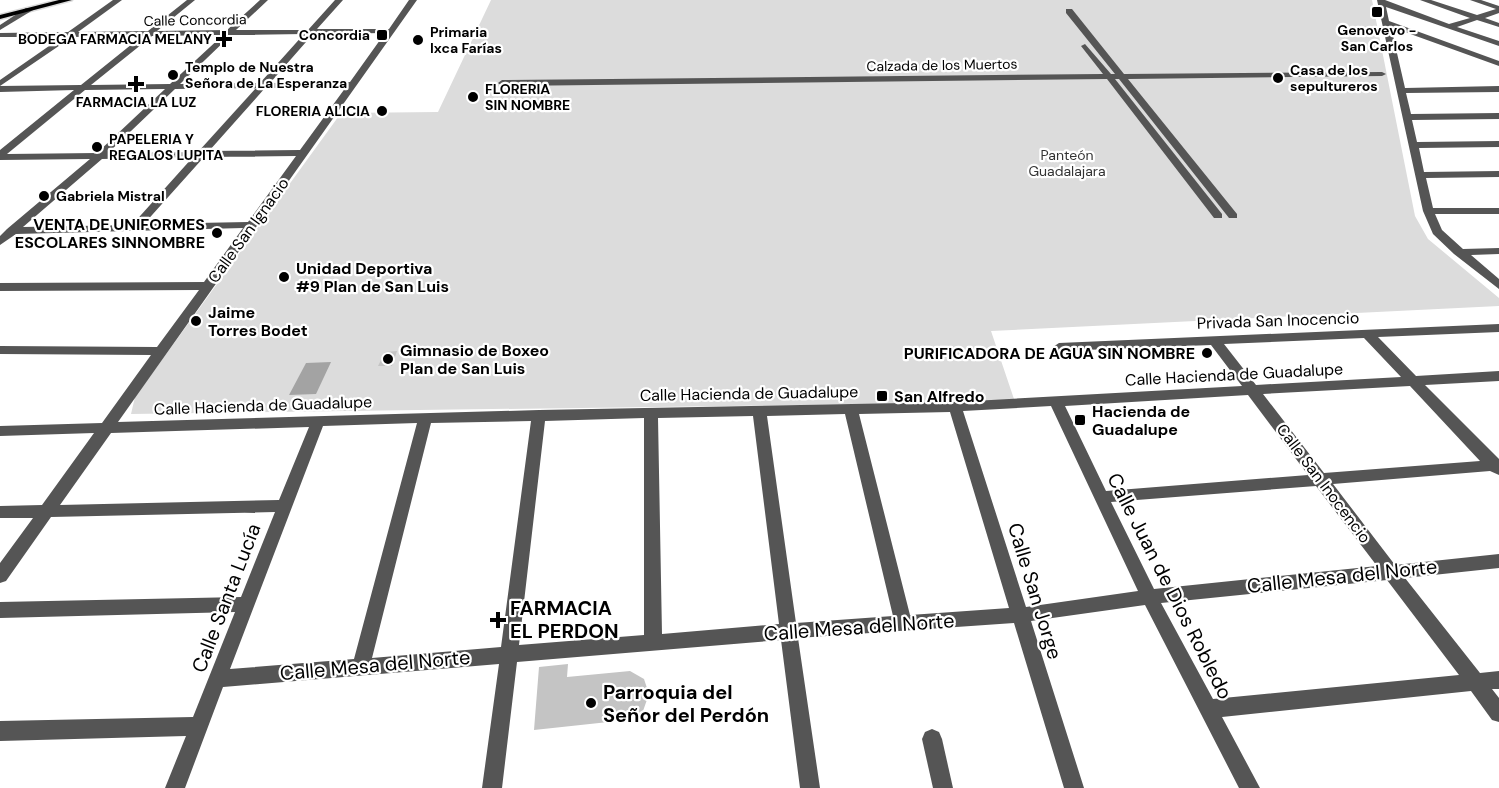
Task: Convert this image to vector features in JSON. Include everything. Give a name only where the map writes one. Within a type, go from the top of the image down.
[{"type":"main road","points":[[0,17],[68,0]]},
{"type":"street","points":[[0,84],[118,0]]},
{"type":"street","points":[[0,156],[191,0]]},
{"type":"street","points":[[0,242],[99,156],[264,0]]},
{"type":"street","points":[[136,227],[339,0]]},
{"type":"street","name":"Calle San Ignacio","points":[[0,576],[413,0]]},
{"type":"street","points":[[1424,0],[1499,25]]},
{"type":"street","points":[[1474,0],[1499,10]]},
{"type":"street","points":[[1382,2],[1428,212],[1437,232],[1499,285]]},
{"type":"street","points":[[1382,2],[1499,44]]},
{"type":"street","points":[[0,28],[29,10]]},
{"type":"street","points":[[1391,43],[1499,10]]},
{"type":"street","points":[[1058,11],[1218,216]]},
{"type":"street","points":[[1069,11],[1233,216]]},
{"type":"street","points":[[1388,23],[1499,64]]},
{"type":"street","name":"Calle Concordia","points":[[0,35],[391,31]]},
{"type":"street","name":"Calzada de los Muertos","points":[[502,82],[1382,74]]},
{"type":"street","points":[[0,89],[352,84]]},
{"type":"street","points":[[1401,91],[1499,89]]},
{"type":"street","points":[[1407,117],[1499,116]]},
{"type":"street","points":[[1414,145],[1499,144]]},
{"type":"street","points":[[0,156],[304,153]]},
{"type":"street","points":[[1420,175],[1499,174]]},
{"type":"street","points":[[1428,212],[1499,211]]},
{"type":"street","points":[[0,232],[252,225]]},
{"type":"street","points":[[1458,252],[1499,251]]},
{"type":"street","points":[[0,287],[208,286]]},
{"type":"street","name":"Privada San Inocencio","points":[[1059,347],[1499,328]]},
{"type":"street","points":[[1367,333],[1412,382],[1497,467]]},
{"type":"street","name":"Calle San Inocencio","points":[[1213,339],[1499,713]]},
{"type":"street","points":[[0,350],[162,351]]},
{"type":"street","name":"Calle Hacienda de Guadalupe","points":[[0,431],[539,415],[955,407],[1499,376]]},
{"type":"street","name":"Calle Juan de Dios Robledo","points":[[1056,402],[1149,597],[1250,788]]},
{"type":"street","name":"Calle San Jorge","points":[[955,407],[1074,788]]},
{"type":"street","points":[[851,409],[904,624]]},
{"type":"street","points":[[759,411],[810,788]]},
{"type":"street","points":[[651,414],[653,642]]},
{"type":"street","points":[[492,788],[539,415]]},
{"type":"street","points":[[362,666],[425,418]]},
{"type":"street","name":"Calle Santa Lucía","points":[[175,788],[317,423]]},
{"type":"street","points":[[1101,497],[1497,467]]},
{"type":"street","points":[[0,512],[284,506]]},
{"type":"street","name":"Calle Mesa del Norte","points":[[218,679],[788,631],[1021,615],[1149,597],[1499,561]]},
{"type":"street","points":[[0,610],[246,604]]},
{"type":"street","points":[[1208,709],[1499,680]]},
{"type":"street","points":[[0,731],[199,726]]},
{"type":"street","points":[[932,738],[942,788]]},
{"type":"green space","name":"Panteón Guadalajara","points":[[491,0],[1372,0],[1415,216],[1428,239],[1499,298],[1499,306],[991,331],[1015,402],[131,414],[135,397],[341,113],[438,112]]},
{"type":"shaded area","points":[[331,362],[316,394],[289,395],[306,363]]},
{"type":"building","name":"Gimnasio de Boxeo Plan de San Luis","points":[[397,351],[392,366],[378,366],[385,352]]},
{"type":"building","name":"Parroquia del Señor del Perdón","points":[[568,664],[567,677],[630,671],[644,679],[649,694],[643,711],[627,720],[534,730],[539,667]]},
{"type":"place","name":"Genovevo - San Carlos","points":[[1377,12]]},
{"type":"place","name":"Concordia","points":[[382,35]]},
{"type":"place","name":"BODEGA FARMACIA MELANY","points":[[224,39]]},
{"type":"place","name":"Primaria Ixca Farías","points":[[418,40]]},
{"type":"place","name":"Templo de Nuestra Señora de La Esperanza","points":[[173,75]]},
{"type":"place","name":"Casa de los sepultureros","points":[[1278,78]]},
{"type":"place","name":"FARMACIA LA LUZ","points":[[136,84]]},
{"type":"place","name":"FLORERIA SIN NOMBRE","points":[[473,97]]},
{"type":"place","name":"FLORERIA ALICIA","points":[[382,111]]},
{"type":"place","name":"PAPELERIA Y REGALOS LUPITA","points":[[97,147]]},
{"type":"place","name":"Gabriela Mistral","points":[[44,196]]},
{"type":"place","name":"VENTA DE UNIFORMES ESCOLARES SINNOMBRE","points":[[217,233]]},
{"type":"place","name":"Unidad Deportiva #9 Plan de San Luis","points":[[284,277]]},
{"type":"place","name":"Jaime Torres Bodet","points":[[196,321]]},
{"type":"place","name":"PURIFICADORA DE AGUA SIN NOMBRE","points":[[1207,353]]},
{"type":"place","name":"Gimnasio de Boxeo Plan de San Luis","points":[[388,359]]},
{"type":"place","name":"San Alfredo","points":[[882,396]]},
{"type":"place","name":"Hacienda de Guadalupe","points":[[1080,420]]},
{"type":"place","name":"FARMACIA EL PERDON","points":[[498,620]]},
{"type":"place","name":"Parroquia del Señor del Perdón","points":[[591,703]]}]
